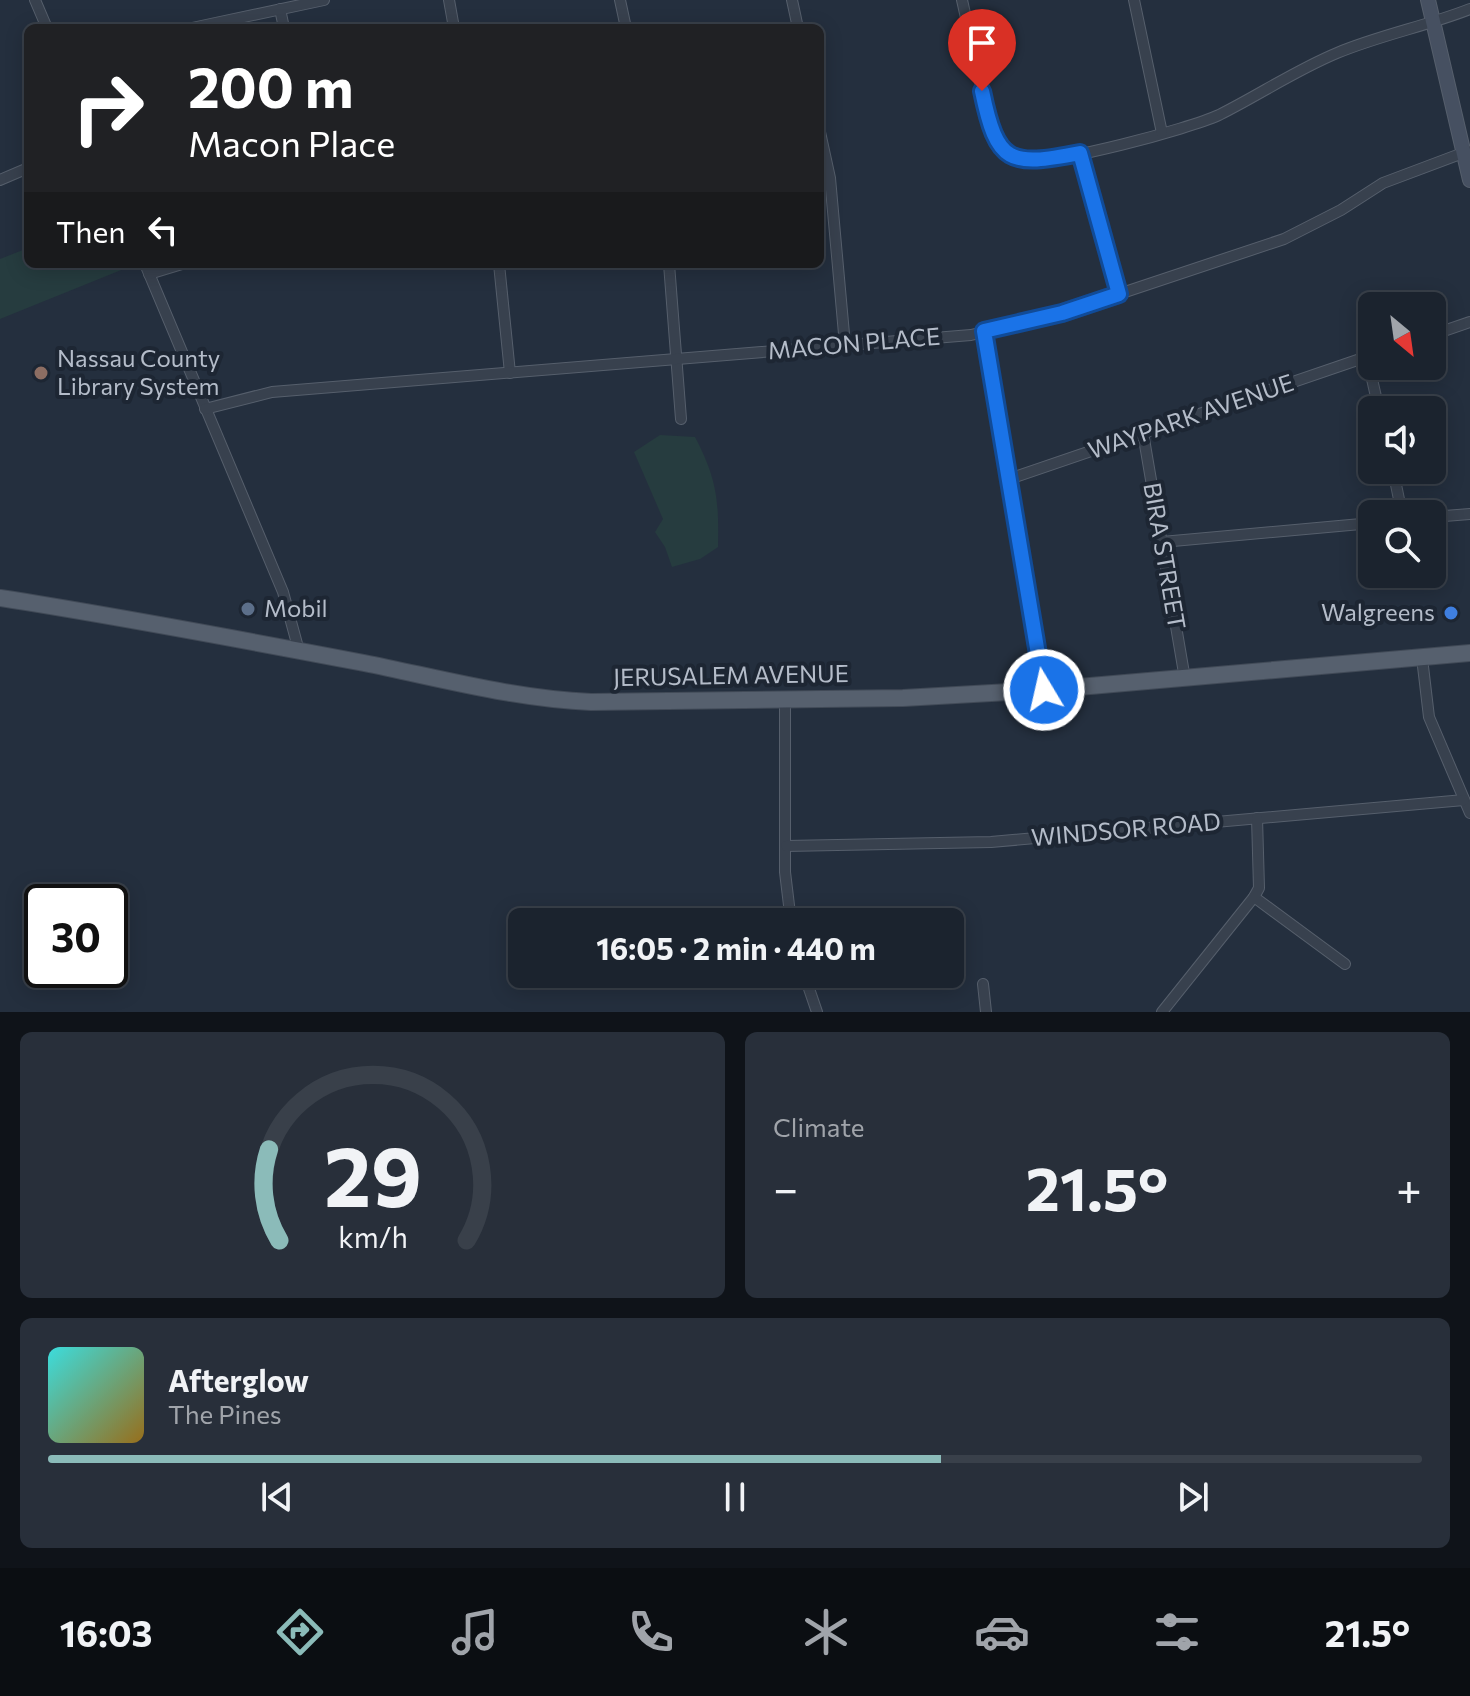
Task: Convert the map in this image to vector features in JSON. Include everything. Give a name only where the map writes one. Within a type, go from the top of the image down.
[{"type":"main road","points":[[1428,0],[1467,152],[1470,180]]},
{"type":"main road","name":"JERUSALEM AVENUE","points":[[0,598],[557,700],[591,702],[903,698],[1185,679],[1470,653]]},
{"type":"street","points":[[35,0],[45,24]]},
{"type":"street","points":[[211,24],[324,0]]},
{"type":"street","points":[[449,0],[453,24]]},
{"type":"street","points":[[620,0],[625,24]]},
{"type":"street","points":[[792,0],[797,24]]},
{"type":"street","points":[[962,0],[992,135],[997,144],[1013,157],[1039,161],[1162,133],[1218,115],[1304,67],[1339,52],[1470,9]]},
{"type":"street","points":[[1138,2],[1162,133]]},
{"type":"street","points":[[280,9],[283,24]]},
{"type":"street","points":[[824,150],[830,178],[845,345]]},
{"type":"street","name":"MACON PLACE","points":[[205,409],[272,392],[971,335],[1062,313],[1284,239],[1341,210],[1383,183],[1467,152]]},
{"type":"street","points":[[1080,153],[1119,294]]},
{"type":"street","points":[[0,180],[24,170]]},
{"type":"street","points":[[499,268],[510,373]]},
{"type":"street","points":[[669,268],[681,419]]},
{"type":"street","points":[[147,269],[283,592],[299,651]]},
{"type":"street","points":[[1446,330],[1470,322]]},
{"type":"street","points":[[984,331],[1044,690]]},
{"type":"street","name":"WAYPARK AVENUE","points":[[1009,479],[1358,360]]},
{"type":"street","name":"BIRA STREET","points":[[1143,433],[1185,679]]},
{"type":"street","points":[[1446,516],[1470,514]]},
{"type":"street","points":[[1162,542],[1358,524]]},
{"type":"street","points":[[1422,658],[1429,717],[1470,813]]},
{"type":"street","points":[[785,699],[785,872],[789,908]]},
{"type":"street","name":"WINDSOR ROAD","points":[[786,846],[991,842],[1464,800]]},
{"type":"street","points":[[1162,1012],[1259,888],[1257,818]]},
{"type":"street","points":[[1254,897],[1345,964]]},
{"type":"street","points":[[983,984],[986,1012]]},
{"type":"street","points":[[809,988],[817,1012]]},
{"type":"green space","points":[[24,250],[24,268],[126,268],[0,319],[0,259]]},
{"type":"green space","points":[[660,435],[695,437],[708,465],[717,503],[718,547],[700,559],[672,567],[665,547],[655,532],[663,519],[634,452]]},
{"type":"place","name":"Nassau County Library System","points":[[41,373]]},
{"type":"place","name":"Mobil","points":[[248,609]]},
{"type":"place","name":"Walgreens","points":[[1451,613]]},
{"type":"route","points":[[982,91],[992,135],[1005,152],[1023,160],[1039,161],[1080,153],[1119,294],[1062,313],[984,331],[1044,690]]}]
